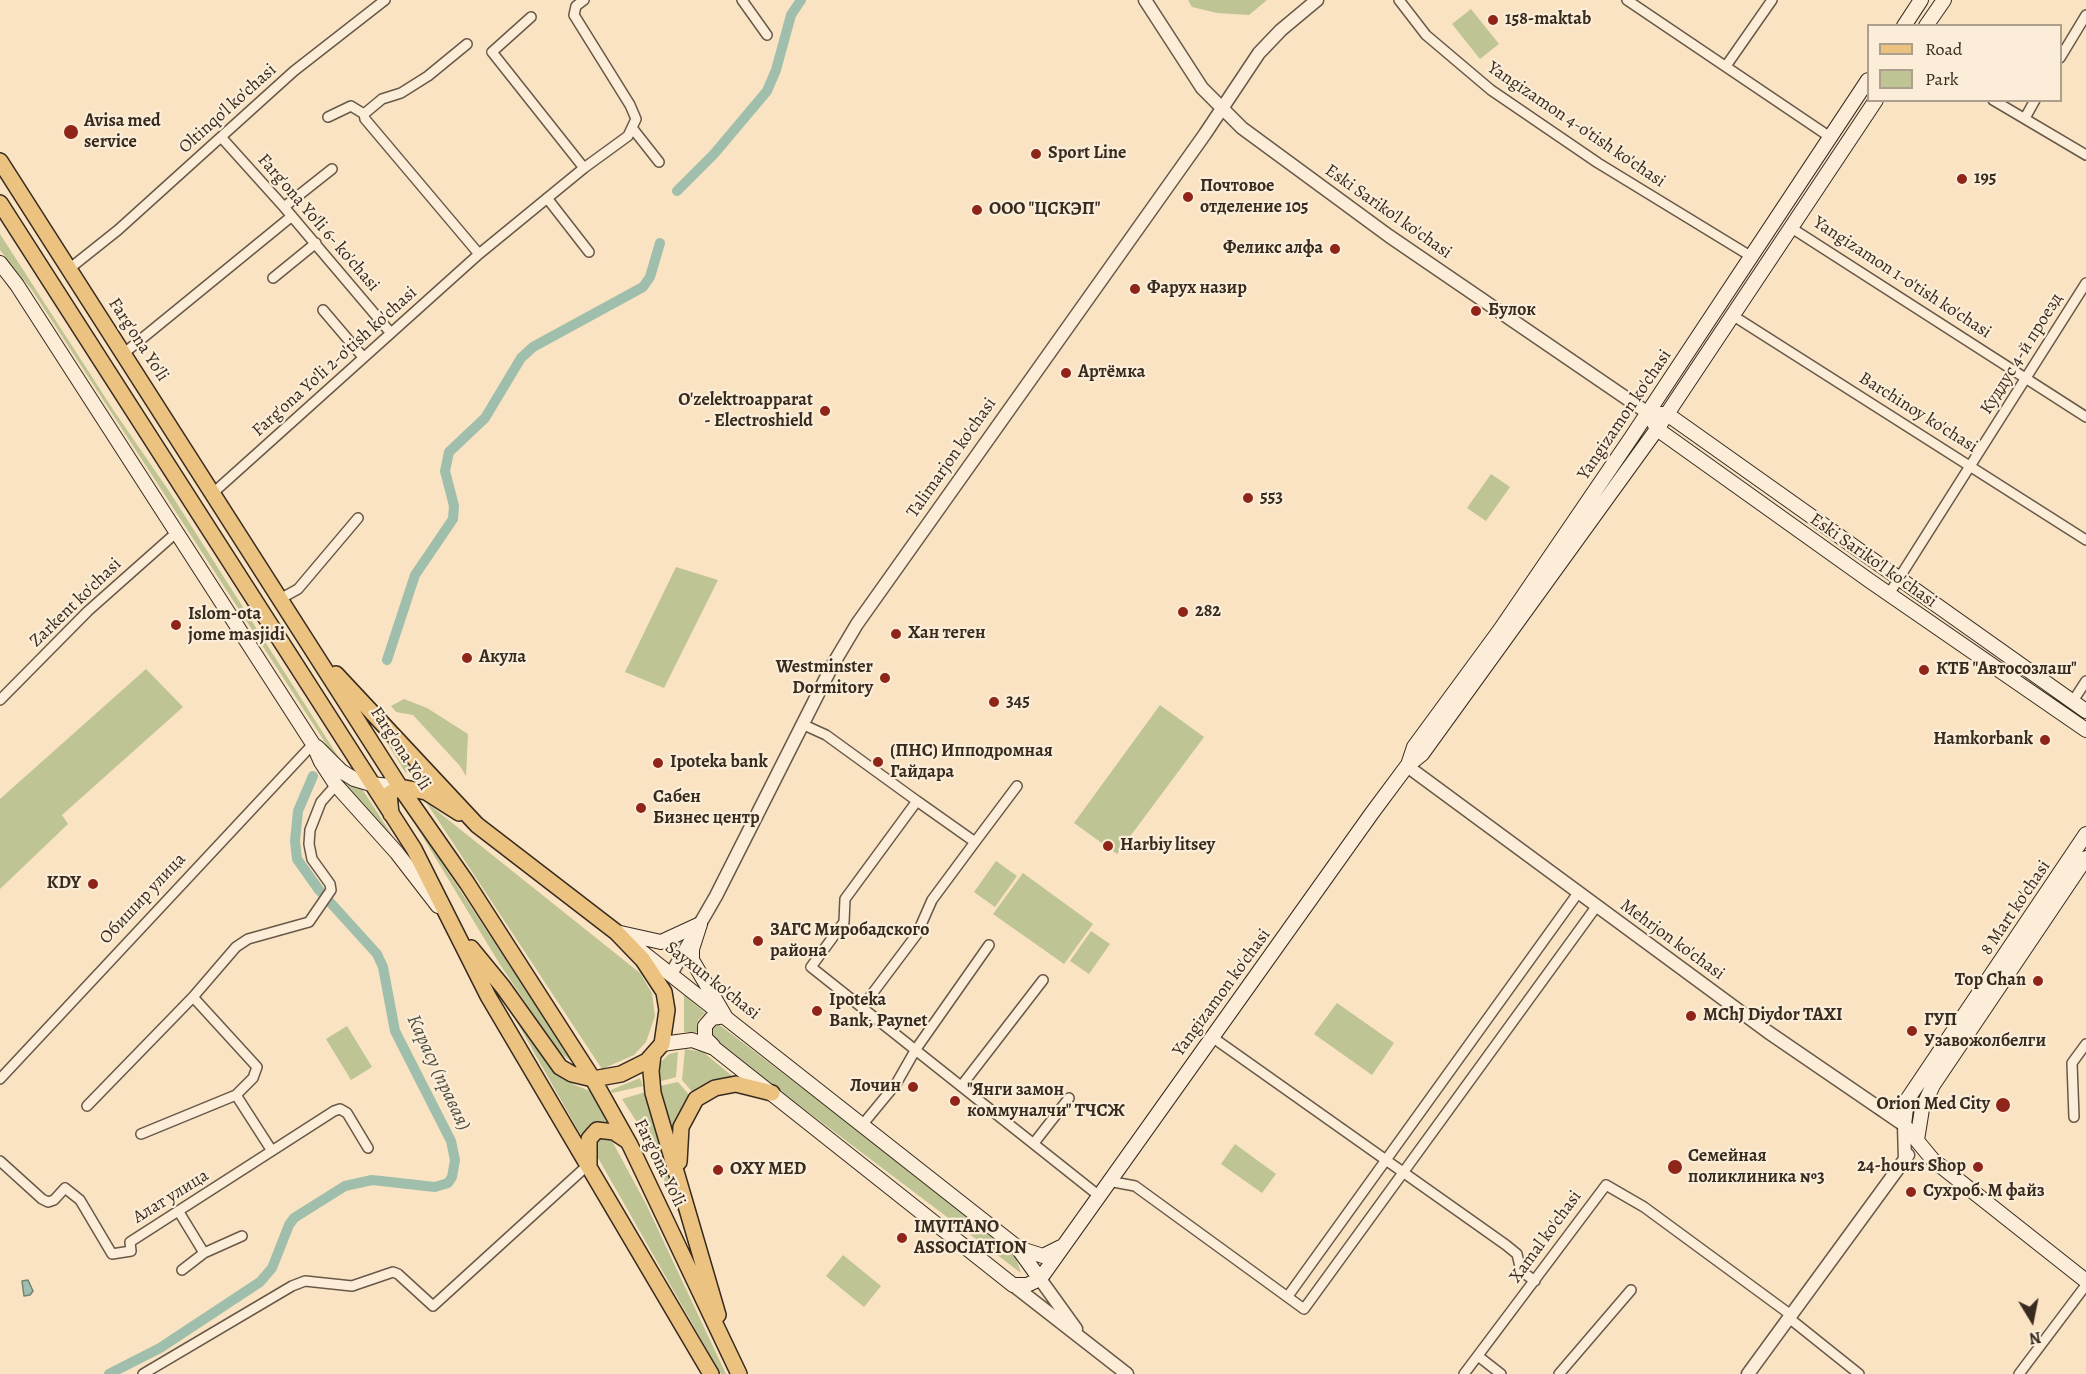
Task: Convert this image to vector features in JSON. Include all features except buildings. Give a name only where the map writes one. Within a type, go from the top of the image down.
[{"type":"main road","points":[[1905,24],[1921,0]]},
{"type":"main road","points":[[1927,24],[1944,0]]},
{"type":"main road","name":"Yangizamon ko'chasi","points":[[1407,766],[1414,747],[1500,630],[1648,413],[1867,83]]},
{"type":"main road","name":"Yangizamon ko'chasi","points":[[1040,1279],[1108,1180],[1407,766],[1422,754],[1657,429],[1874,102]]},
{"type":"main road","name":"Farg'ona Yo'li","points":[[0,161],[400,787],[467,883],[593,1079],[630,1144],[739,1374]]},
{"type":"main road","points":[[0,203],[414,849],[488,996],[711,1374]]},
{"type":"main road","points":[[0,262],[177,532],[313,744],[321,762],[336,785],[397,853],[503,987],[560,1067],[576,1076],[593,1079],[617,1076],[631,1071],[657,1049]]},
{"type":"main road","points":[[1648,413],[1667,414]]},
{"type":"main road","name":"Eski Sariko'l ko'chasi","points":[[1648,413],[1657,429],[1889,594],[2086,730]]},
{"type":"main road","name":"Eski Sariko'l ko'chasi","points":[[1667,414],[2086,711]]},
{"type":"main road","name":"Sayxun ko'chasi","points":[[315,652],[371,709],[477,825],[672,974],[1017,1247],[1040,1279]]},
{"type":"main road","points":[[313,744],[344,773],[371,784],[426,792],[477,825]]},
{"type":"main road","points":[[391,814],[389,794],[400,787]]},
{"type":"main road","name":"8 Mart ko'chasi","points":[[1904,1125],[1907,1100],[2086,834]]},
{"type":"main road","name":"8 Mart ko'chasi","points":[[1917,1140],[1922,1109],[1932,1085],[2086,858]]},
{"type":"main road","points":[[616,932],[661,942],[700,924]]},
{"type":"main road","points":[[700,924],[692,949],[692,960],[725,1016],[712,1018],[705,1026],[705,1038],[714,1048]]},
{"type":"main road","points":[[616,932],[655,974],[666,1001]]},
{"type":"main road","points":[[672,974],[651,1086],[730,1358]]},
{"type":"main road","name":"Sayxun ko'chasi","points":[[657,1049],[692,1040],[714,1048],[1013,1285]]},
{"type":"main road","points":[[679,1177],[681,1127],[696,1099],[715,1088],[736,1084],[772,1093]]},
{"type":"main road","points":[[1881,1108],[1897,1111],[1907,1100]]},
{"type":"main road","name":"Mehrjon ko'chasi","points":[[1904,1125],[1933,1160],[2086,1283]]},
{"type":"main road","points":[[589,1164],[589,1139],[597,1131],[614,1132],[630,1144]]},
{"type":"main road","name":"Mehrjon ko'chasi","points":[[1917,1140],[1932,1148],[2086,1272]]},
{"type":"main road","name":"Yangizamon ko'chasi","points":[[1017,1247],[1043,1256],[1055,1251],[1067,1241]]},
{"type":"main road","points":[[1013,1285],[1028,1285],[1040,1279]]},
{"type":"street","name":"Oltinqo'l ko'chasi","points":[[69,268],[118,231],[294,71],[385,0]]},
{"type":"street","points":[[584,0],[576,6],[574,15],[630,105],[636,119],[633,129],[659,162]]},
{"type":"street","points":[[742,0],[767,35]]},
{"type":"street","name":"Eski Sariko'l ko'chasi","points":[[1145,0],[1202,88],[1221,109],[1303,174],[1648,413]]},
{"type":"street","name":"Talimarjon ko'chasi","points":[[672,974],[804,725],[832,666],[857,624],[1221,109],[1258,53],[1317,0]]},
{"type":"street","name":"Yangizamon 4-o'tish ko'chasi","points":[[1398,0],[1426,35],[1491,90],[1598,162],[1752,257]]},
{"type":"street","points":[[1627,0],[1830,137]]},
{"type":"street","points":[[1726,66],[1772,0]]},
{"type":"street","points":[[2062,57],[2082,32],[2086,15]]},
{"type":"street","points":[[531,17],[492,52],[584,168]]},
{"type":"street","points":[[364,114],[382,99],[401,93],[428,76],[467,44]]},
{"type":"street","points":[[1997,102],[2086,155]]},
{"type":"street","points":[[2025,118],[2034,102]]},
{"type":"street","points":[[328,117],[351,106],[364,114],[365,119],[479,254]]},
{"type":"street","name":"Farg'ona Yo'li 2-o'tish ko'chasi","points":[[213,494],[479,254],[584,168],[628,136],[633,129]]},
{"type":"street","name":"Farg'ona Yo'li 6- ko'chasi","points":[[221,137],[316,243],[390,332]]},
{"type":"street","points":[[284,207],[332,169]]},
{"type":"street","points":[[548,198],[589,252]]},
{"type":"street","points":[[123,354],[292,216]]},
{"type":"street","name":"Yangizamon 1-o'tish ko'chasi","points":[[1790,226],[2086,417]]},
{"type":"street","points":[[273,278],[316,243]]},
{"type":"street","name":"Куддус 4-й проезд","points":[[1889,594],[2086,284]]},
{"type":"street","points":[[324,310],[363,357]]},
{"type":"street","name":"Barchinoy ko'chasi","points":[[1732,315],[2086,540]]},
{"type":"street","points":[[280,599],[298,589],[358,518]]},
{"type":"street","name":"Zarkent ko'chasi","points":[[0,700],[88,611],[177,532]]},
{"type":"street","points":[[2073,701],[2086,681]]},
{"type":"street","points":[[804,725],[826,735],[975,842]]},
{"type":"street","name":"Обишир улица","points":[[0,1079],[313,744]]},
{"type":"street","name":"Mehrjon ko'chasi","points":[[1407,766],[1768,1032],[1904,1125]]},
{"type":"street","points":[[87,1106],[194,996],[236,947],[248,939],[309,922],[320,903],[330,893],[330,884],[312,859],[309,836],[318,808],[336,785]]},
{"type":"street","points":[[862,1006],[917,934],[932,900],[1017,786]]},
{"type":"street","points":[[917,801],[845,899],[844,922],[812,967],[1098,1195]]},
{"type":"street","points":[[1287,1296],[1578,893]]},
{"type":"street","points":[[1108,1180],[1135,1186],[1305,1309],[1596,907]]},
{"type":"street","points":[[863,1124],[896,1084],[916,1050],[989,945]]},
{"type":"street","points":[[962,1085],[1043,980]]},
{"type":"street","points":[[194,996],[257,1067]]},
{"type":"street","points":[[1212,1036],[1517,1254],[1521,1271],[1535,1281]]},
{"type":"street","points":[[2074,1118],[2072,1064],[2086,1044]]},
{"type":"street","points":[[141,1134],[236,1095],[253,1078],[257,1067],[267,1062]]},
{"type":"street","points":[[236,1095],[272,1151]]},
{"type":"street","points":[[1034,1143],[1069,1098]]},
{"type":"street","name":"Алат улица","points":[[0,1161],[48,1202],[54,1200],[65,1188],[80,1200],[112,1254],[131,1251],[130,1242],[340,1109],[347,1113],[368,1148]]},
{"type":"street","name":"8 Mart ko'chasi","points":[[1904,1125],[1905,1160]]},
{"type":"street","name":"8 Mart ko'chasi","points":[[1748,1374],[1905,1160],[1917,1140]]},
{"type":"street","points":[[1905,1160],[1920,1155],[1933,1160]]},
{"type":"street","points":[[143,1374],[292,1286],[305,1281],[352,1286],[393,1272],[433,1306],[589,1164]]},
{"type":"street","name":"Xamal ko'chasi","points":[[1464,1374],[1604,1187],[1608,1185],[1644,1207],[1790,1317]]},
{"type":"street","points":[[179,1212],[204,1253]]},
{"type":"street","points":[[183,1270],[204,1253],[242,1236]]},
{"type":"street","name":"Sayxun ko'chasi","points":[[1040,1279],[1084,1339]]},
{"type":"street","points":[[2019,1374],[2086,1283]]},
{"type":"street","name":"Sayxun ko'chasi","points":[[1013,1285],[1127,1374]]},
{"type":"street","points":[[1558,1374],[1631,1290]]},
{"type":"street","points":[[1790,1317],[1860,1374]]},
{"type":"street","points":[[1478,1356],[1501,1374]]},
{"type":"green space","points":[[1188,0],[1267,0],[1249,15],[1217,13],[1192,7]]},
{"type":"green space","points":[[1471,9],[1499,44],[1480,59],[1452,24]]},
{"type":"green space","points":[[0,234],[114,411],[169,491],[341,761],[330,750],[32,290],[0,250]]},
{"type":"green space","points":[[1491,474],[1510,487],[1486,521],[1467,508]]},
{"type":"green space","points":[[676,567],[718,580],[664,688],[625,672]]},
{"type":"green space","points":[[146,669],[183,707],[62,815],[68,824],[0,889],[0,799]]},
{"type":"green space","points":[[404,699],[427,708],[468,734],[466,776],[460,766],[413,715],[396,712],[391,706]]},
{"type":"green space","points":[[1160,705],[1204,737],[1117,854],[1074,823]]},
{"type":"green space","points":[[379,729],[428,782],[405,772]]},
{"type":"green space","points":[[323,757],[360,786],[405,855],[342,784]]},
{"type":"green space","points":[[426,802],[640,973],[652,993],[655,1016],[646,1042],[634,1055],[602,1069]]},
{"type":"green space","points":[[406,809],[575,1064],[559,1052],[499,963]]},
{"type":"green space","points":[[996,861],[1017,876],[995,907],[974,892]]},
{"type":"green space","points":[[1023,873],[1093,924],[1064,964],[993,914]]},
{"type":"green space","points":[[1091,931],[1110,944],[1089,974],[1070,961]]},
{"type":"green space","points":[[501,994],[554,1071],[570,1083],[590,1091],[609,1124],[599,1123],[583,1139]]},
{"type":"green space","points":[[684,995],[705,1013],[698,1020],[697,1032],[684,1032]]},
{"type":"green space","points":[[1337,1003],[1394,1043],[1372,1075],[1314,1034]]},
{"type":"green space","points":[[717,1023],[1013,1249],[1021,1273],[709,1037],[710,1026]]},
{"type":"green space","points":[[347,1026],[372,1067],[351,1080],[326,1039]]},
{"type":"green space","points":[[685,1049],[703,1052],[736,1079],[695,1095],[682,1080]]},
{"type":"green space","points":[[678,1052],[676,1077],[658,1082],[660,1063],[669,1054]]},
{"type":"green space","points":[[640,1078],[643,1086],[612,1093],[611,1090]]},
{"type":"green space","points":[[678,1082],[692,1098],[673,1135],[660,1086]]},
{"type":"green space","points":[[646,1092],[690,1238],[667,1188],[651,1144],[622,1099]]},
{"type":"green space","points":[[601,1136],[612,1141],[646,1204],[726,1374],[721,1374],[597,1156],[594,1145]]},
{"type":"green space","points":[[1235,1144],[1276,1174],[1262,1193],[1221,1164]]},
{"type":"green space","points":[[843,1255],[881,1286],[864,1307],[826,1276]]},
{"type":"shaded area","points":[[28,1280],[33,1291],[30,1295],[24,1296],[22,1281]]},
{"type":"waterway","name":"Карасу (правая)","points":[[677,191],[714,154],[767,91],[776,70],[791,15],[801,0]]},
{"type":"waterway","name":"Карасу (правая)","points":[[387,660],[415,575],[453,519],[454,506],[445,471],[449,452],[485,418],[521,358],[533,347],[643,287],[650,277],[660,243]]},
{"type":"waterway","name":"Карасу (правая)","points":[[109,1374],[160,1348],[260,1282],[272,1268],[294,1218],[345,1186],[372,1180],[435,1187],[448,1183],[452,1177],[455,1160],[451,1141],[395,1031],[383,967],[377,954],[319,890],[297,859],[295,841],[298,811],[313,776]]},
{"type":"place","name":"158-maktab","points":[[1493,20]]},
{"type":"place","name":"Avisa med service","points":[[71,132]]},
{"type":"place","name":"Sport Line","points":[[1036,154]]},
{"type":"place","name":"195","points":[[1962,179]]},
{"type":"place","name":"Почтовое отделение 105","points":[[1188,197]]},
{"type":"place","name":"ООО \"ЦСКЭП\"","points":[[977,210]]},
{"type":"place","name":"Феликс алфа","points":[[1335,249]]},
{"type":"place","name":"Фарух назир","points":[[1135,289]]},
{"type":"place","name":"Булок","points":[[1476,311]]},
{"type":"place","name":"Артёмка","points":[[1066,373]]},
{"type":"place","name":"O'zelektroapparat - Electroshield","points":[[825,411]]},
{"type":"place","name":"553","points":[[1248,498]]},
{"type":"place","name":"282","points":[[1183,612]]},
{"type":"place","name":"Islom-ota jome masjidi","points":[[176,625]]},
{"type":"place","name":"Хан теген","points":[[896,634]]},
{"type":"place","name":"Акула","points":[[467,658]]},
{"type":"place","name":"КТБ \"Автосозлаш\"","points":[[1924,670]]},
{"type":"place","name":"Westminster Dormitory","points":[[885,678]]},
{"type":"place","name":"345","points":[[994,702]]},
{"type":"place","name":"Hamkorbank","points":[[2045,740]]},
{"type":"place","name":"(ПНС) Ипподромная Гайдара","points":[[878,762]]},
{"type":"place","name":"Ipoteka bank","points":[[658,763]]},
{"type":"place","name":"Сабен Бизнес центр","points":[[641,808]]},
{"type":"place","name":"Harbiy litsey","points":[[1108,846]]},
{"type":"place","name":"KDY","points":[[93,884]]},
{"type":"place","name":"ЗАГС Миробадского района","points":[[758,941]]},
{"type":"place","name":"Top Chan","points":[[2038,981]]},
{"type":"place","name":"Ipoteka Bank, Paynet","points":[[817,1011]]},
{"type":"place","name":"MChJ Diydor TAXI","points":[[1691,1016]]},
{"type":"place","name":"ГУП Узавожолбелги","points":[[1912,1031]]},
{"type":"place","name":"Лочин","points":[[913,1087]]},
{"type":"place","name":"\"Янги замон коммуналчи\" ТЧСЖ","points":[[955,1101]]},
{"type":"place","name":"Orion Med City","points":[[2003,1105]]},
{"type":"place","name":"Семейная поликлиника №3","points":[[1675,1167]]},
{"type":"place","name":"24-hours Shop","points":[[1978,1167]]},
{"type":"place","name":"OXY MED","points":[[718,1170]]},
{"type":"place","name":"Сухроб. М файз","points":[[1911,1192]]},
{"type":"place","name":"IMVITANO ASSOCIATION","points":[[902,1238]]}]
